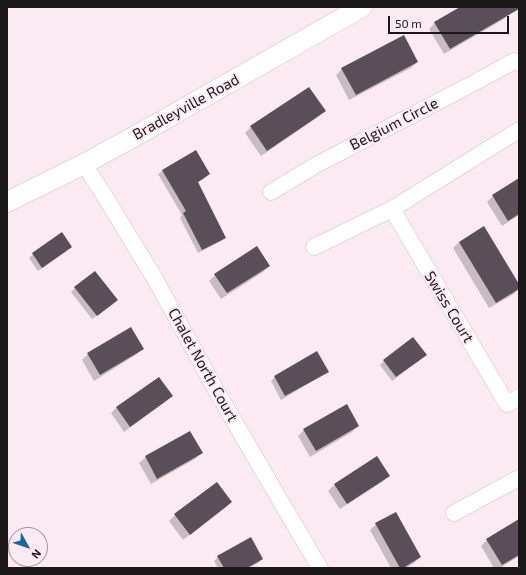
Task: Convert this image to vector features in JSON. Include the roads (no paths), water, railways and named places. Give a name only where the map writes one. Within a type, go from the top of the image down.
[{"type":"street","name":"Bradleyville Road","points":[[7,202],[84,164],[146,130],[362,7]]},
{"type":"street","name":"Belgium Circle","points":[[271,192],[316,165],[514,61],[519,63]]},
{"type":"street","points":[[314,247],[392,209],[519,130]]},
{"type":"street","name":"Chalet North Court","points":[[84,164],[155,279],[216,390],[320,568]]},
{"type":"street","name":"Swiss Court","points":[[392,209],[513,401]]},
{"type":"street","points":[[454,513],[519,478]]}]
